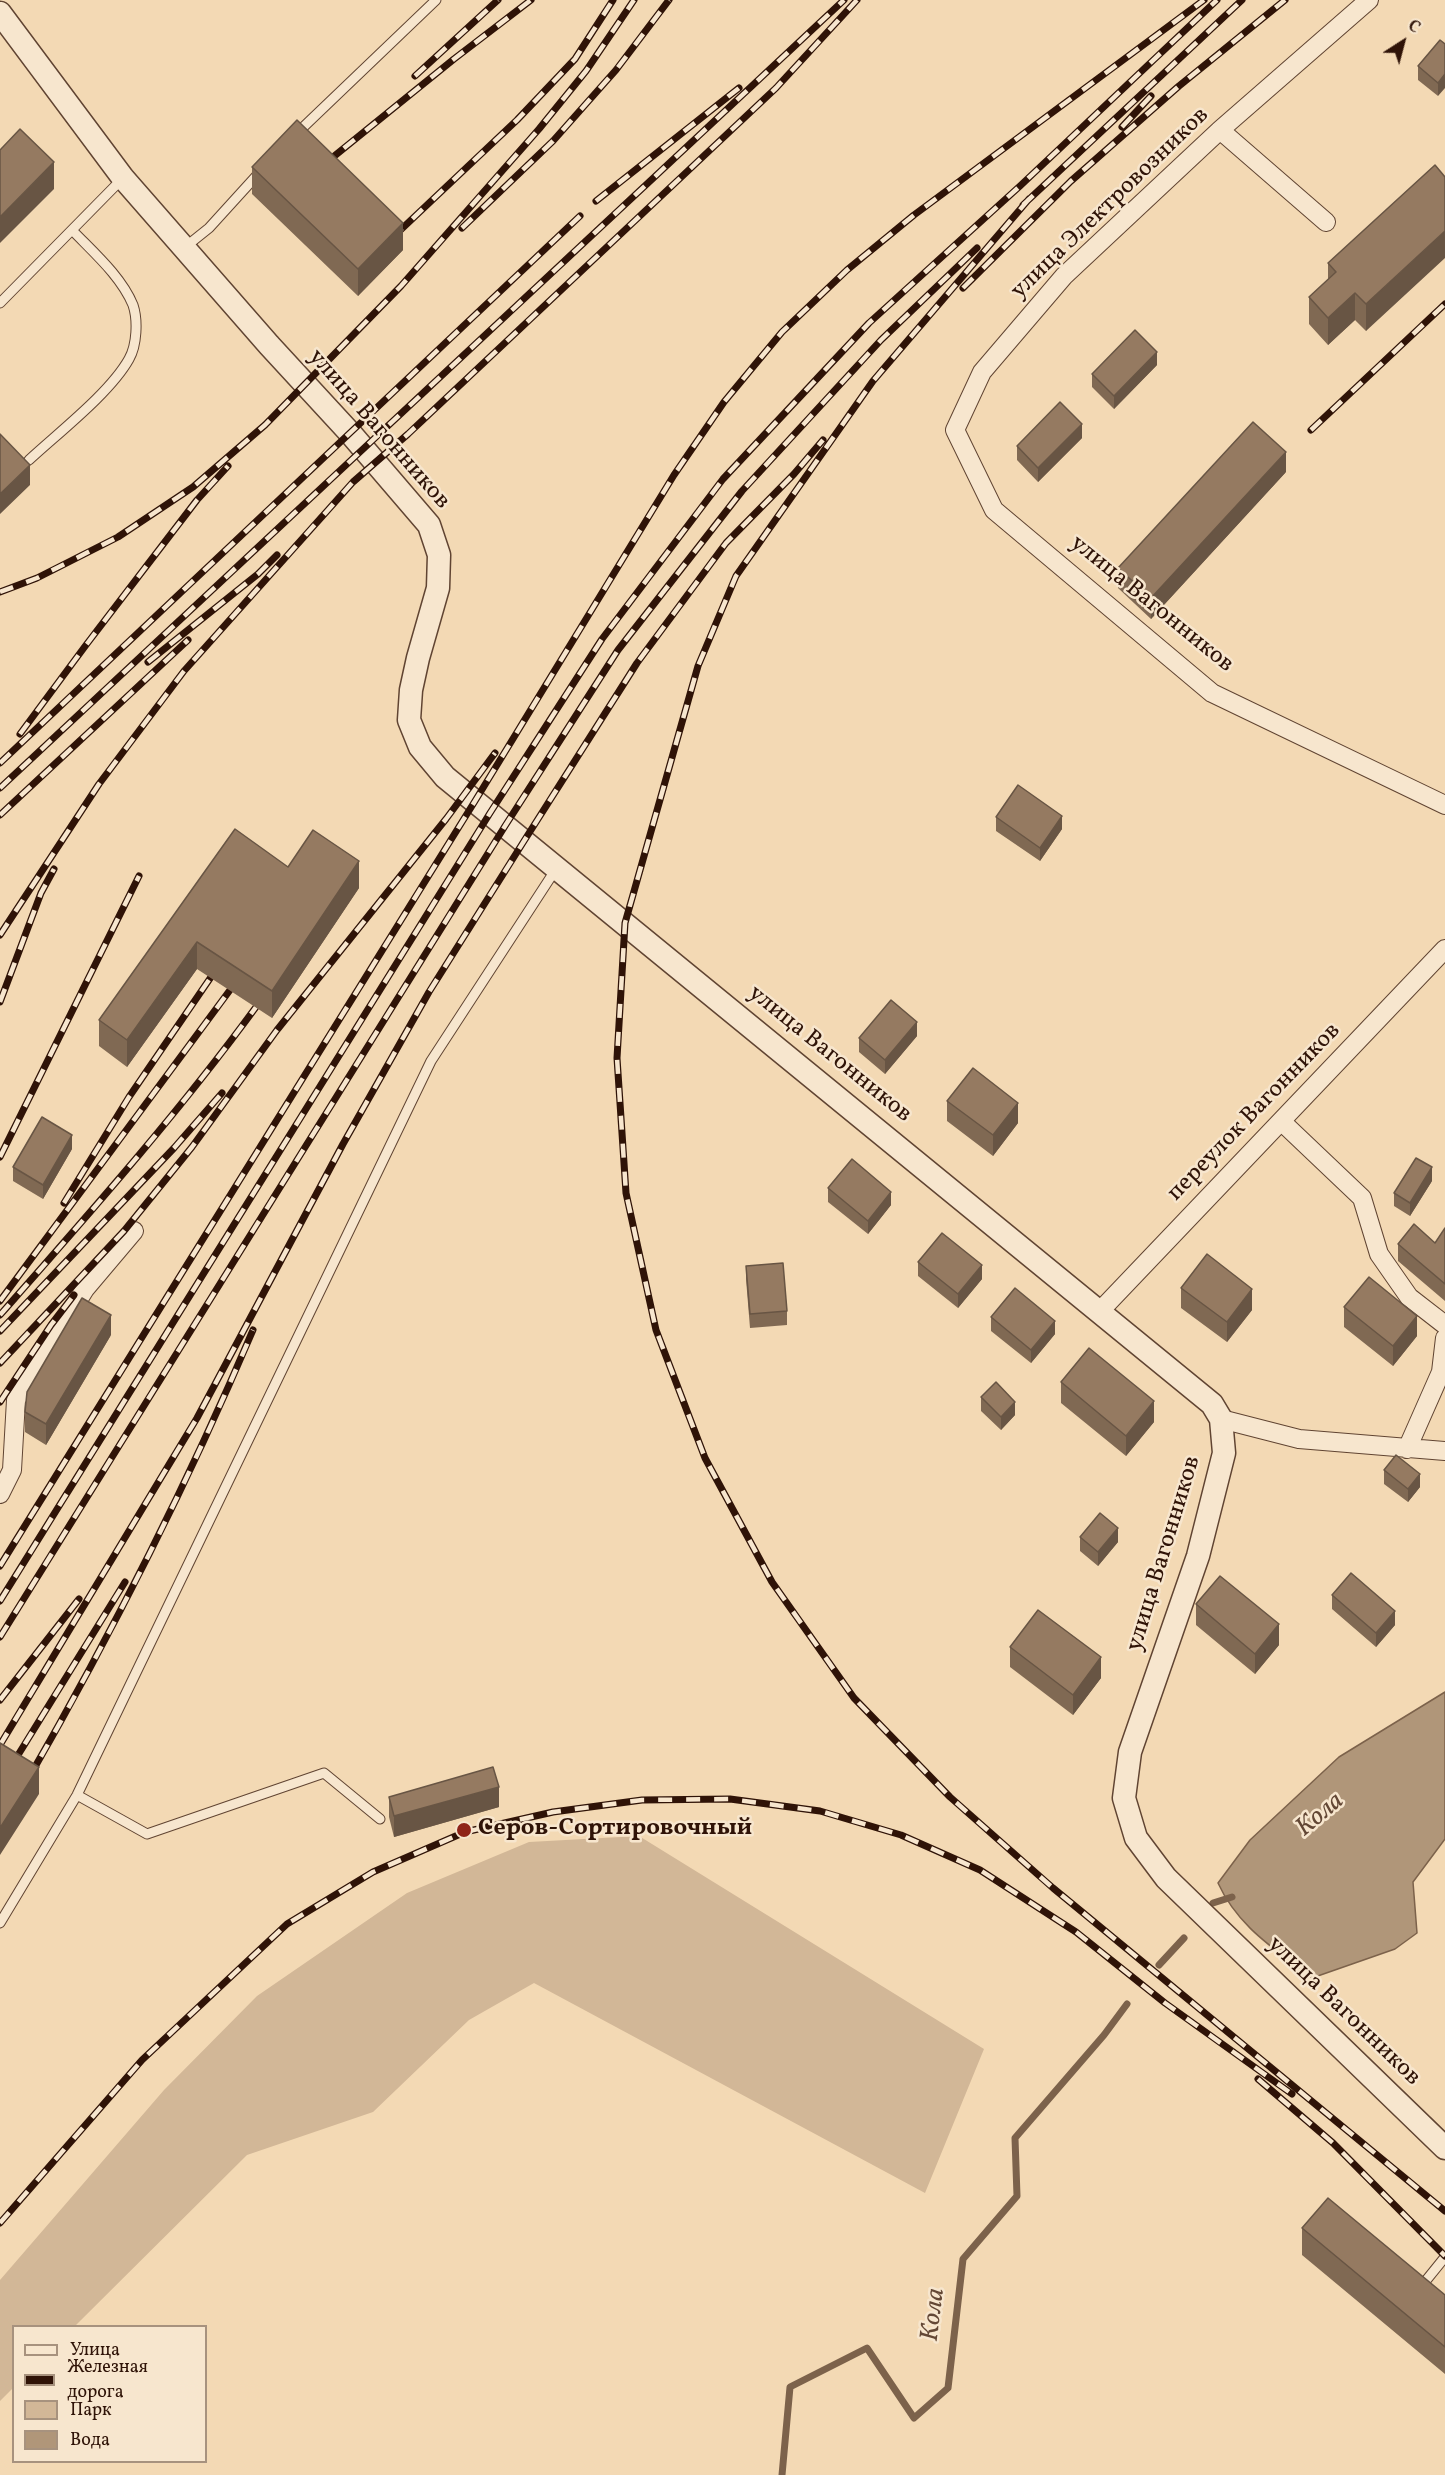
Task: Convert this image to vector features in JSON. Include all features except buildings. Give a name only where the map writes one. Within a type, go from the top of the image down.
[{"type":"street","name":"улица Электровозников","points":[[994,510],[955,430],[982,372],[1064,276],[1220,130],[1370,0]]},
{"type":"street","name":"улица Вагонников","points":[[0,13],[123,178],[429,525],[439,555],[438,588],[411,690],[410,720],[420,747],[445,777],[1212,1404],[1221,1419],[1224,1453],[1197,1556],[1130,1752],[1124,1798],[1136,1838],[1167,1878],[1445,2148]]},
{"type":"street","points":[[1220,130],[1326,222]]},
{"type":"street","name":"улица Вагонников","points":[[994,510],[1212,693],[1445,805]]},
{"type":"street","name":"переулок Вагонников","points":[[1100,1311],[1445,949]]},
{"type":"street","points":[[1281,1121],[1362,1198],[1379,1254],[1410,1297],[1445,1325]]},
{"type":"street","points":[[0,1494],[12,1470],[16,1401],[86,1289],[134,1231]]},
{"type":"street","points":[[1407,1449],[1441,1372],[1445,1338]]},
{"type":"street","points":[[1221,1419],[1299,1439],[1407,1449],[1445,1450]]},
{"type":"lane","points":[[285,145],[436,0]]},
{"type":"lane","points":[[184,248],[209,228],[270,161]]},
{"type":"lane","points":[[0,303],[123,178]]},
{"type":"lane","points":[[29,460],[114,381],[131,357],[136,333],[133,306],[115,276],[72,230]]},
{"type":"lane","points":[[0,1923],[76,1795],[431,1061],[557,867]]},
{"type":"lane","points":[[76,1795],[147,1833],[324,1773],[380,1819]]},
{"type":"lane","points":[[1424,2283],[1445,2256]]},
{"type":"green space","points":[[639,1836],[984,2049],[925,2193],[534,1983],[469,2020],[373,2112],[247,2155],[76,2325],[12,2325],[12,2389],[0,2401],[0,2280],[164,2090],[257,1996],[407,1893],[529,1842]]},
{"type":"water","points":[[1445,1692],[1445,1839],[1413,1882],[1417,1933],[1395,1949],[1312,1978],[1271,1947],[1247,1925],[1226,1899],[1218,1883],[1250,1840],[1339,1757]]},
{"type":"waterway","name":"Кола","points":[[1213,1903],[1232,1897]]},
{"type":"waterway","name":"Кола","points":[[1159,1965],[1184,1938]]},
{"type":"waterway","name":"Кола","points":[[782,2475],[790,2387],[867,2348],[914,2418],[948,2388],[963,2259],[1017,2196],[1015,2138],[1104,2035],[1127,2004]]},
{"type":"railway","points":[[415,76],[498,0]]},
{"type":"railway","points":[[322,166],[531,0]]},
{"type":"railway","points":[[392,238],[517,120],[575,59],[613,0]]},
{"type":"railway","points":[[0,592],[37,578],[118,537],[193,487],[265,425],[401,286],[539,129],[586,71],[634,0]]},
{"type":"railway","points":[[462,228],[553,141],[616,70],[669,0]]},
{"type":"railway","points":[[0,788],[844,0]]},
{"type":"railway","points":[[0,935],[99,784],[184,671],[353,482],[408,434],[776,88],[857,0]]},
{"type":"railway","points":[[0,1566],[475,801],[674,475],[724,402],[782,332],[847,270],[914,215],[1204,0]]},
{"type":"railway","points":[[0,1601],[490,813],[602,639],[723,479],[869,323],[1020,186],[1217,0]]},
{"type":"railway","points":[[1023,205],[1242,0]]},
{"type":"railway","points":[[963,288],[1071,181],[1179,86],[1285,0]]},
{"type":"railway","points":[[596,201],[739,88]]},
{"type":"railway","points":[[1122,127],[1151,96]]},
{"type":"railway","points":[[1029,199],[873,381],[736,576],[698,666],[625,923],[617,1058],[626,1193],[656,1330],[705,1458],[772,1582],[854,1698],[950,1797],[1053,1888],[1445,2211]]},
{"type":"railway","points":[[0,763],[580,216]]},
{"type":"railway","points":[[0,1637],[505,826],[618,650],[742,491],[881,340],[977,248]]},
{"type":"railway","points":[[1311,430],[1445,304]]},
{"type":"railway","points":[[0,1745],[197,1418],[343,1144],[429,992],[524,841],[637,663],[726,543],[794,474],[823,440]]},
{"type":"railway","points":[[20,734],[197,500],[228,466]]},
{"type":"railway","points":[[148,662],[258,574],[277,555]]},
{"type":"railway","points":[[0,815],[188,640]]},
{"type":"railway","points":[[0,1363],[124,1231],[192,1147],[277,1030],[446,819],[495,753]]},
{"type":"railway","points":[[0,1002],[41,893],[54,869]]},
{"type":"railway","points":[[0,1157],[139,876]]},
{"type":"railway","points":[[64,1203],[129,1097],[211,977]]},
{"type":"railway","points":[[0,1301],[230,990]]},
{"type":"railway","points":[[0,1315],[163,1126],[256,1007]]},
{"type":"railway","points":[[0,1331],[174,1148],[222,1093]]},
{"type":"railway","points":[[0,1402],[51,1325],[74,1295]]},
{"type":"railway","points":[[27,1781],[147,1559],[202,1445],[253,1330]]},
{"type":"railway","points":[[10,1768],[125,1582]]},
{"type":"railway","points":[[0,1700],[79,1599]]},
{"type":"railway","points":[[0,2223],[142,2060],[287,1924],[373,1872],[465,1832],[553,1812],[642,1800],[730,1799],[820,1811],[901,1835],[980,1870],[1076,1932],[1165,2003],[1292,2094]]},
{"type":"railway","points":[[1258,2079],[1333,2143],[1445,2256]]},
{"type":"place","name":"Серов-Сортировочный","points":[[464,1830]]}]
